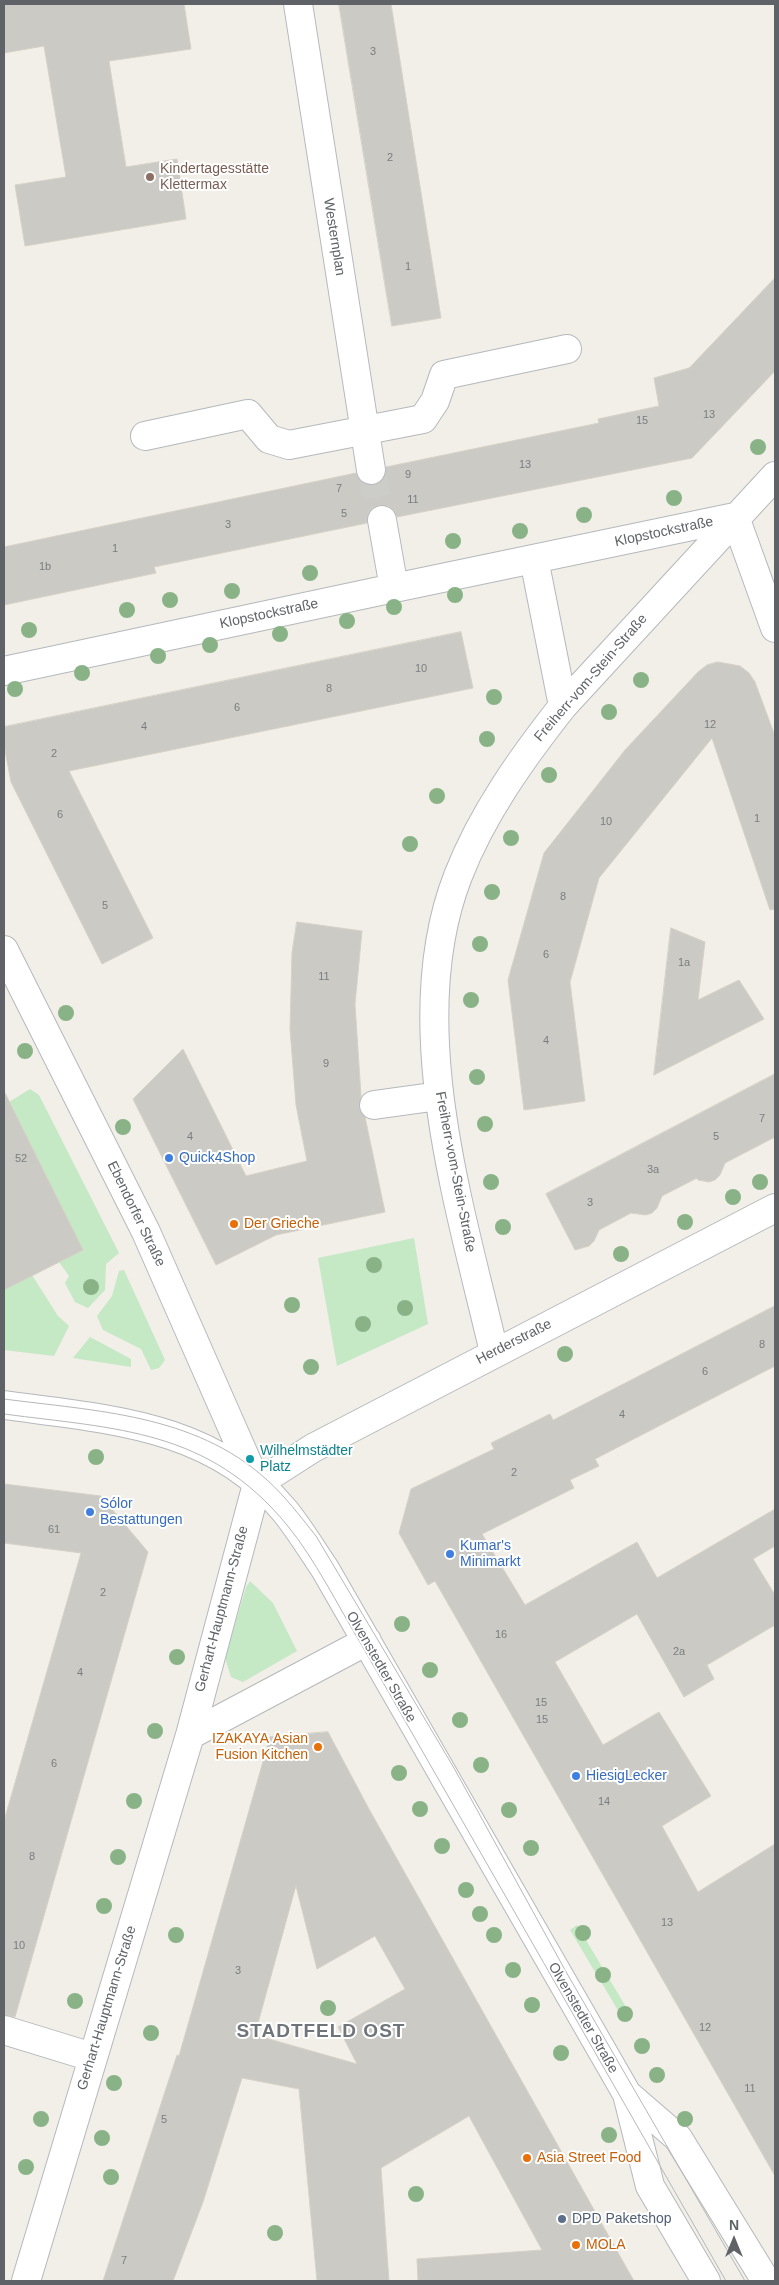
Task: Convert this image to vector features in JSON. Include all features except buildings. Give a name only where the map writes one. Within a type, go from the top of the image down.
[{"type":"street","name":"Westernplan","points":[[298,4],[371,470]]},
{"type":"street","points":[[145,436],[248,414],[269,440],[289,445],[423,419],[435,401],[444,375],[567,349]]},
{"type":"street","name":"Freiherr-vom-Stein-Straße","points":[[494,1352],[458,1198],[440,1096],[434,1025],[435,991],[440,947],[451,894],[467,853],[488,814],[538,738],[563,706],[775,476]]},
{"type":"street","points":[[736,517],[775,628]]},
{"type":"street","name":"Klopstockstraße","points":[[4,671],[736,517]]},
{"type":"street","points":[[382,520],[394,588]]},
{"type":"street","points":[[534,559],[563,706]]},
{"type":"street","name":"Ebendorfer Straße","points":[[4,950],[146,1232],[257,1484]]},
{"type":"street","points":[[374,1105],[440,1096]]},
{"type":"street","name":"Herderstraße","points":[[257,1484],[313,1448],[494,1352],[775,1208]]},
{"type":"street","name":"Olvenstedter Straße","points":[[4,1405],[129,1424],[171,1434],[212,1452],[235,1466],[275,1500],[292,1520],[325,1569],[627,2094],[650,2186],[706,2281]]},
{"type":"street","name":"Gerhart-Hauptmann-Straße","points":[[26,2281],[190,1735],[257,1484]]},
{"type":"street","points":[[190,1735],[367,1641]]},
{"type":"street","points":[[4,2030],[92,2057]]},
{"type":"street","name":"Olvenstedter Straße","points":[[627,2094],[678,2138],[766,2281]]},
{"type":"green space","points":[[30,1089],[39,1095],[119,1253],[106,1264],[105,1290],[88,1308],[75,1302],[65,1283],[69,1276],[59,1262],[82,1250],[9,1102]]},
{"type":"green space","points":[[414,1238],[428,1324],[337,1366],[318,1258]]},
{"type":"green space","points":[[124,1270],[165,1360],[159,1368],[151,1370],[141,1349],[103,1330],[97,1316],[112,1296],[119,1271]]},
{"type":"green space","points":[[32,1275],[58,1316],[69,1326],[54,1356],[4,1350],[4,1290]]},
{"type":"green space","points":[[90,1337],[131,1359],[131,1367],[73,1358]]},
{"type":"green space","points":[[250,1581],[273,1603],[297,1651],[243,1682],[231,1677],[225,1658],[246,1587]]},
{"type":"green space","points":[[577,1925],[629,2012],[625,2022],[570,1930]]},
{"type":"tunnel","points":[[371,470],[382,520]]},
{"type":"tram line","points":[[4,1399],[108,1412],[175,1428],[207,1441],[238,1457],[266,1479],[292,1506],[316,1536],[454,1768],[565,1970],[745,2281]]},
{"type":"tram line","points":[[4,1414],[122,1430],[158,1439],[193,1452],[225,1469],[257,1493],[287,1525],[326,1583],[726,2281]]},
{"type":"place","name":"Kindertagesstätte Klettermax","points":[[150,177]]},
{"type":"place","name":"Quick4Shop","points":[[169,1158]]},
{"type":"place","name":"Der Grieche","points":[[234,1224]]},
{"type":"place","name":"Wilhelmstädter Platz","points":[[250,1459]]},
{"type":"place","name":"Sólor Bestattungen","points":[[90,1512]]},
{"type":"place","name":"Kumar's Minimarkt","points":[[450,1554]]},
{"type":"place","name":"IZAKAYA Asian Fusion Kitchen","points":[[318,1747]]},
{"type":"place","name":"HiesigLecker","points":[[576,1776]]},
{"type":"place","name":"Asia Street Food","points":[[527,2158]]},
{"type":"place","name":"DPD Paketshop","points":[[562,2219]]},
{"type":"place","name":"MOLA","points":[[576,2245]]},
{"type":"district","name":"STADTFELD OST","points":[[321,2032]]}]
